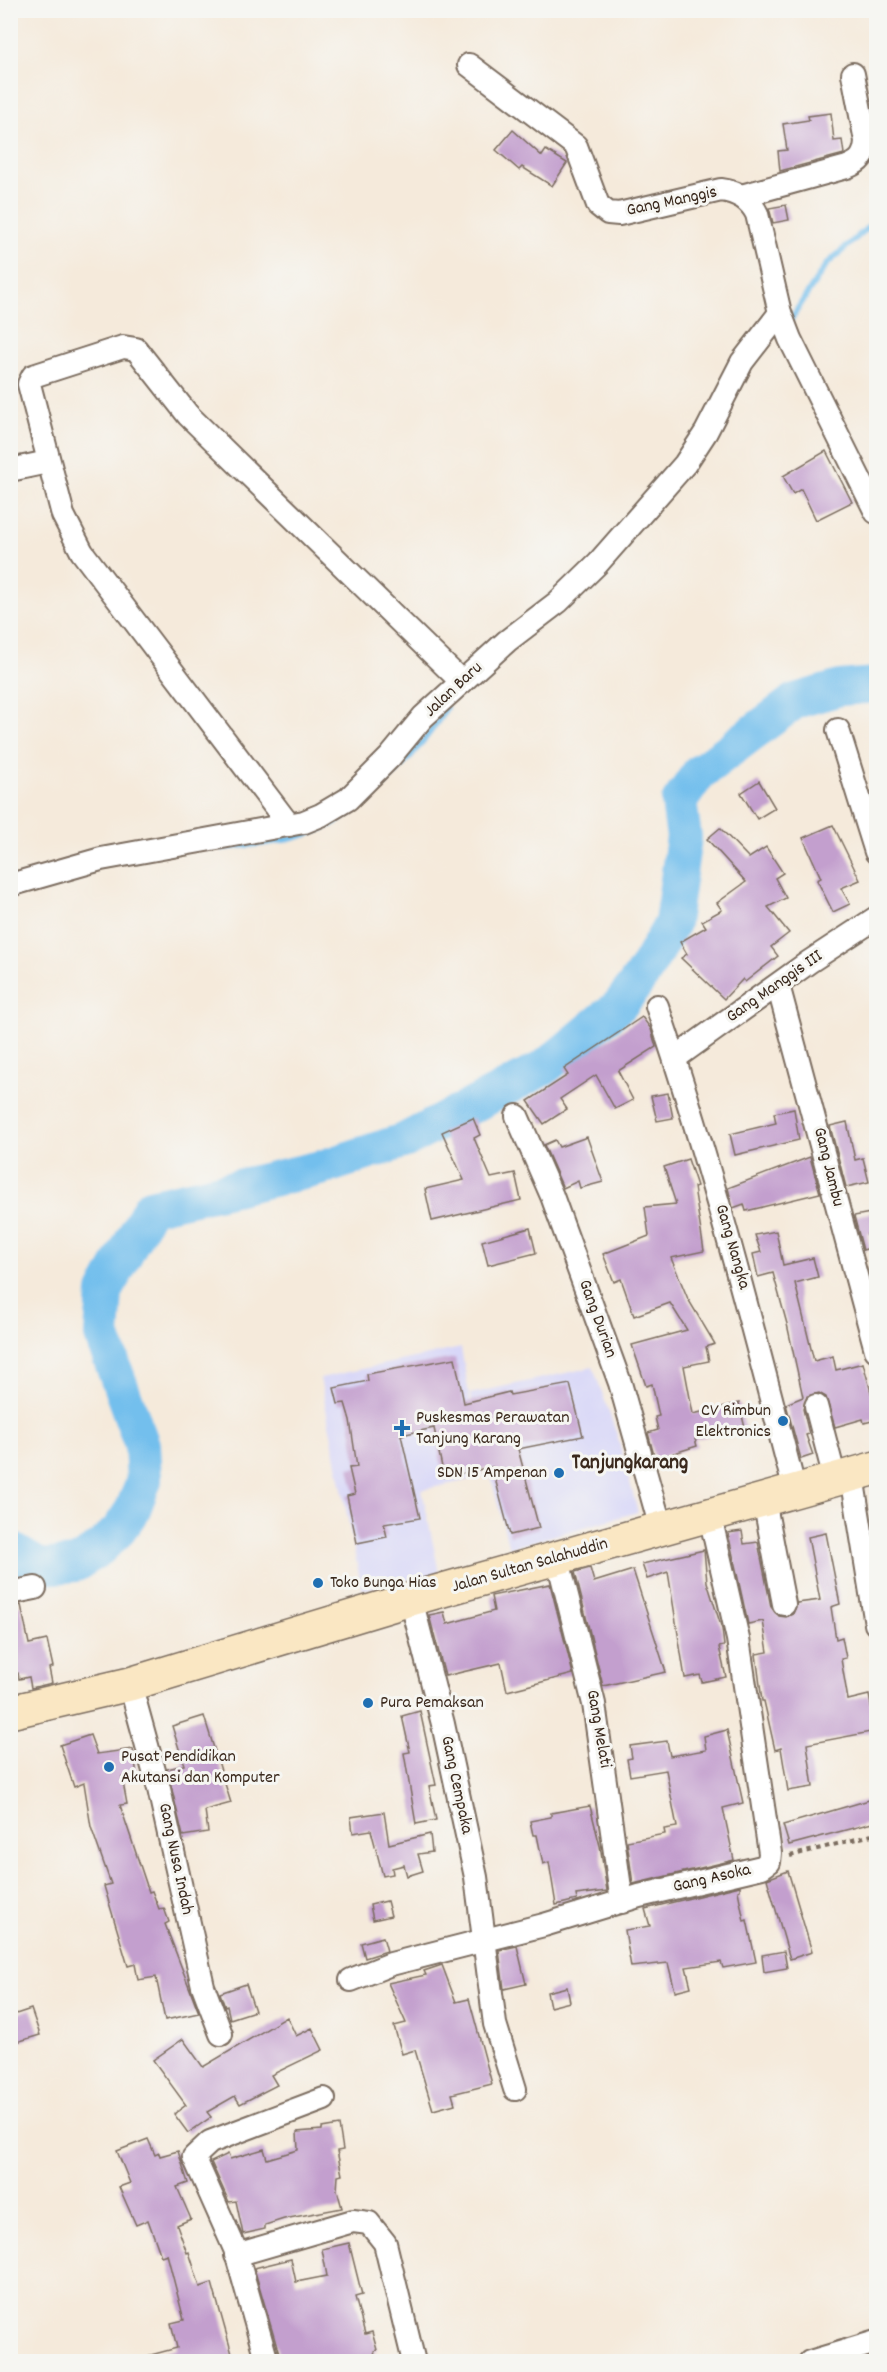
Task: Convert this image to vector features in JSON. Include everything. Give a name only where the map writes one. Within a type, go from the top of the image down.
[{"type":"main road","name":"Jalan Sultan Salahuddin","points":[[10,1712],[130,1684],[411,1599],[558,1560],[661,1528],[854,1474]]},
{"type":"street","name":"Gang Manggis","points":[[469,65],[576,146],[597,202],[606,212],[625,213],[721,190],[741,196],[750,203],[757,214],[785,325],[876,512]]},
{"type":"street","points":[[741,196],[847,167],[860,160],[866,152],[866,141],[853,74]]},
{"type":"street","name":"Jalan Baru","points":[[10,885],[101,859],[289,825],[321,815],[348,799],[390,757],[423,717],[507,641],[558,602],[598,563],[686,464],[706,432],[742,362],[785,325]]},
{"type":"street","points":[[289,825],[82,552],[63,515],[33,403],[30,379],[51,369],[123,347],[134,347],[188,415],[462,682]]},
{"type":"street","points":[[10,470],[48,462]]},
{"type":"street","points":[[838,730],[876,852]]},
{"type":"street","name":"Gang Manggis III","points":[[675,1058],[876,918]]},
{"type":"street","name":"Gang Jambu","points":[[778,985],[876,1350]]},
{"type":"street","name":"Gang Nangka","points":[[657,1006],[675,1058],[748,1303],[795,1491]]},
{"type":"street","name":"Gang Durian","points":[[517,1116],[552,1196],[620,1383],[661,1528]]},
{"type":"street","points":[[816,1406],[854,1474],[876,1624]]},
{"type":"street","points":[[764,1500],[784,1604]]},
{"type":"street","name":"Gang Asoka","points":[[351,1980],[391,1964],[762,1867],[769,1862],[770,1853],[738,1639],[710,1516]]},
{"type":"street","name":"Gang Melati","points":[[558,1560],[594,1704],[622,1902]]},
{"type":"street","points":[[10,1593],[35,1588]]},
{"type":"street","name":"Gang Cempaka","points":[[411,1599],[443,1724],[476,1877],[486,1938],[495,2024],[515,2089]]},
{"type":"street","name":"Gang Nusa Indah","points":[[130,1684],[159,1789],[203,1986],[222,2034]]},
{"type":"street","points":[[267,2361],[236,2254],[195,2161],[199,2150],[210,2142],[324,2099]]},
{"type":"street","points":[[236,2254],[353,2221],[365,2221],[374,2228],[385,2243],[414,2361]]},
{"type":"street","points":[[810,2361],[876,2342]]},
{"type":"path","points":[[769,1862],[876,1834]]},
{"type":"shaded area","name":"Puskesmas Perawatan Tanjung Karang","points":[[461,1348],[483,1477],[422,1490],[439,1573],[362,1590],[320,1378]]},
{"type":"shaded area","name":"SDN 15 Ampenan","points":[[593,1367],[617,1435],[638,1512],[509,1548],[470,1394]]},
{"type":"building","points":[[831,113],[834,141],[842,140],[844,154],[780,171],[778,151],[787,150],[783,124],[809,120],[808,116]]},
{"type":"building","points":[[513,130],[542,156],[546,150],[567,163],[552,186],[522,167],[519,170],[496,150]]},
{"type":"building","points":[[786,205],[789,220],[773,223],[769,208]]},
{"type":"building","points":[[826,451],[852,502],[816,520],[801,489],[793,494],[783,476]]},
{"type":"building","points":[[759,781],[775,808],[757,819],[741,793]]},
{"type":"building","points":[[833,825],[860,880],[841,888],[850,904],[833,912],[817,880],[821,878],[803,838]]},
{"type":"building","points":[[720,828],[749,858],[766,847],[783,873],[775,878],[786,898],[768,907],[789,933],[771,947],[778,956],[745,982],[743,979],[724,999],[681,958],[687,954],[680,942],[706,927],[702,921],[722,910],[717,903],[746,882],[707,839]]},
{"type":"building","points":[[642,1017],[651,1029],[656,1047],[618,1071],[633,1100],[615,1109],[596,1075],[560,1099],[567,1109],[544,1124],[528,1101],[568,1075],[564,1069]]},
{"type":"building","points":[[668,1093],[673,1118],[657,1121],[651,1096]]},
{"type":"building","points":[[794,1109],[799,1140],[735,1155],[730,1134],[776,1123],[774,1113]]},
{"type":"building","points":[[473,1118],[480,1135],[474,1138],[491,1178],[515,1173],[521,1200],[432,1221],[425,1189],[464,1180],[442,1132]]},
{"type":"building","points":[[847,1122],[855,1160],[863,1158],[869,1182],[846,1187],[830,1126]]},
{"type":"building","points":[[587,1137],[603,1182],[580,1188],[578,1181],[563,1188],[544,1145],[555,1140],[559,1147]]},
{"type":"building","points":[[810,1157],[820,1193],[746,1211],[744,1204],[733,1208],[728,1188]]},
{"type":"building","points":[[688,1159],[697,1186],[694,1187],[704,1251],[671,1258],[688,1299],[715,1344],[706,1347],[709,1361],[684,1366],[693,1414],[739,1403],[745,1428],[695,1439],[697,1446],[655,1459],[648,1433],[658,1430],[655,1417],[659,1416],[652,1384],[646,1386],[632,1345],[687,1330],[670,1303],[634,1316],[621,1279],[614,1282],[603,1254],[649,1236],[645,1207],[676,1204],[664,1167]]},
{"type":"building","points":[[876,1212],[876,1232],[867,1234],[870,1248],[863,1250],[854,1216]]},
{"type":"building","points":[[530,1228],[536,1253],[488,1265],[482,1241]]},
{"type":"building","points":[[776,1231],[783,1265],[813,1258],[818,1277],[795,1283],[814,1361],[833,1356],[836,1370],[863,1363],[874,1403],[876,1402],[876,1420],[864,1423],[863,1419],[835,1427],[826,1397],[819,1393],[807,1396],[803,1409],[809,1434],[806,1435],[813,1455],[801,1459],[786,1404],[803,1397],[787,1324],[773,1273],[758,1277],[753,1254],[761,1252],[755,1235]]},
{"type":"building","points":[[455,1358],[464,1403],[509,1392],[510,1395],[570,1384],[583,1436],[518,1449],[539,1528],[510,1535],[492,1467],[444,1477],[434,1428],[401,1435],[420,1518],[384,1524],[387,1537],[357,1543],[347,1496],[355,1494],[349,1468],[357,1467],[350,1420],[345,1403],[338,1404],[334,1388],[368,1381],[367,1374]]},
{"type":"building","points":[[742,1531],[744,1544],[758,1542],[771,1607],[779,1616],[786,1617],[793,1614],[797,1603],[820,1600],[808,1537],[826,1533],[840,1604],[831,1607],[836,1639],[842,1637],[846,1658],[841,1659],[848,1700],[869,1695],[876,1731],[807,1744],[813,1787],[788,1791],[781,1748],[775,1750],[764,1701],[762,1701],[756,1654],[768,1652],[763,1621],[748,1624],[728,1533]]},
{"type":"building","points":[[704,1550],[707,1582],[722,1629],[724,1646],[719,1647],[726,1677],[702,1682],[700,1675],[685,1678],[668,1572],[647,1579],[642,1564]]},
{"type":"building","points":[[590,1568],[594,1582],[633,1570],[666,1672],[603,1686],[575,1572]]},
{"type":"building","points":[[550,1584],[573,1674],[507,1691],[501,1663],[445,1676],[429,1615],[444,1612],[447,1624],[494,1611],[491,1596]]},
{"type":"building","points":[[21,1605],[29,1644],[47,1640],[53,1667],[49,1668],[52,1683],[31,1688],[29,1677],[19,1679],[18,1673],[10,1674],[10,1606]]},
{"type":"building","points":[[420,1711],[436,1785],[429,1786],[436,1820],[416,1824],[404,1753],[410,1752],[402,1716]]},
{"type":"building","points":[[204,1716],[231,1803],[205,1810],[208,1832],[183,1836],[167,1769],[184,1765],[172,1726]]},
{"type":"building","points":[[727,1730],[743,1803],[723,1808],[734,1860],[633,1884],[627,1841],[665,1834],[664,1829],[677,1827],[666,1770],[630,1776],[627,1759],[632,1758],[630,1746],[667,1741],[670,1756],[706,1750],[704,1736]]},
{"type":"building","points":[[90,1735],[97,1754],[133,1749],[137,1775],[122,1777],[127,1804],[120,1805],[149,1892],[152,1891],[159,1909],[164,1908],[169,1922],[165,1924],[199,2013],[165,2020],[156,1977],[138,1980],[135,1964],[128,1966],[104,1886],[111,1884],[91,1827],[84,1783],[74,1787],[60,1745]]},
{"type":"building","points":[[876,1798],[876,1822],[789,1845],[783,1825]]},
{"type":"building","points":[[590,1806],[600,1846],[607,1891],[576,1895],[577,1900],[556,1905],[549,1862],[543,1864],[537,1835],[533,1835],[530,1821],[551,1817],[551,1813]]},
{"type":"building","points":[[384,1812],[389,1844],[430,1834],[432,1852],[418,1854],[423,1871],[407,1876],[404,1865],[392,1868],[393,1874],[383,1876],[371,1830],[353,1833],[351,1817]]},
{"type":"building","points":[[788,1871],[812,1952],[790,1959],[767,1879]]},
{"type":"building","points":[[740,1886],[738,1891],[744,1921],[747,1920],[756,1962],[723,1968],[721,1962],[686,1967],[691,1987],[675,1991],[668,1963],[631,1967],[625,1930],[650,1926],[645,1909]]},
{"type":"building","points":[[387,1901],[391,1916],[373,1920],[370,1905]]},
{"type":"building","points":[[383,1937],[387,1951],[365,1958],[361,1943]]},
{"type":"building","points":[[517,1946],[526,1984],[504,1989],[499,1950]]},
{"type":"building","points":[[784,1951],[787,1968],[764,1972],[762,1955]]},
{"type":"building","points":[[442,1965],[456,2002],[469,1999],[492,2084],[452,2094],[455,2104],[433,2110],[415,2050],[402,2054],[394,2026],[406,2023],[388,1983],[426,1975],[424,1971]]},
{"type":"building","points":[[246,1984],[255,2011],[230,2019],[227,2006],[225,2007],[220,1993]]},
{"type":"building","points":[[567,1987],[570,2002],[550,2007],[547,1992]]},
{"type":"building","points":[[31,2009],[40,2035],[10,2044],[10,2016]]},
{"type":"building","points":[[287,2017],[296,2036],[312,2028],[323,2050],[271,2075],[277,2085],[240,2104],[235,2096],[207,2112],[211,2117],[188,2133],[174,2114],[186,2105],[153,2060],[183,2039],[203,2067]]},
{"type":"building","points":[[339,2125],[343,2150],[337,2151],[342,2175],[338,2176],[337,2190],[342,2208],[284,2219],[265,2225],[265,2229],[243,2234],[236,2201],[229,2202],[211,2162],[228,2154],[230,2159],[264,2149],[267,2159],[298,2150],[297,2132],[322,2130],[322,2128]]},
{"type":"building","points":[[148,2139],[155,2155],[159,2153],[160,2156],[178,2151],[188,2183],[177,2187],[191,2219],[177,2225],[187,2253],[189,2252],[200,2287],[212,2283],[234,2361],[148,2361],[147,2356],[177,2348],[171,2323],[184,2320],[167,2254],[161,2256],[148,2220],[136,2225],[119,2187],[130,2183],[117,2151]]},
{"type":"building","points":[[349,2243],[362,2295],[355,2297],[365,2334],[372,2332],[377,2350],[374,2351],[377,2361],[281,2361],[254,2268],[291,2259],[296,2282],[327,2276],[322,2249]]},
{"type":"waterway","points":[[789,322],[826,265],[876,220]]},
{"type":"waterway","points":[[10,1549],[40,1567],[76,1564],[99,1549],[119,1530],[133,1509],[144,1480],[142,1445],[102,1335],[105,1292],[150,1207],[321,1168],[406,1140],[544,1068],[620,1005],[645,971],[672,923],[684,837],[679,802],[699,773],[795,701],[840,688],[876,685]]},
{"type":"waterway","points":[[222,848],[274,842],[300,836],[325,827],[341,818],[376,792],[393,775],[423,741],[446,708]]},
{"type":"place","name":"CV Rimbun Elektronics","points":[[783,1421]]},
{"type":"place","name":"Puskesmas Perawatan Tanjung Karang","points":[[402,1428]]},
{"type":"place","name":"SDN 15 Ampenan","points":[[559,1473]]},
{"type":"place","name":"Toko Bunga Hias","points":[[318,1583]]},
{"type":"place","name":"Pura Pemaksan","points":[[368,1703]]},
{"type":"place","name":"Pusat Pendidikan Akutansi dan Komputer","points":[[109,1767]]},
{"type":"district","name":"Tanjungkarang","points":[[630,1464]]}]
